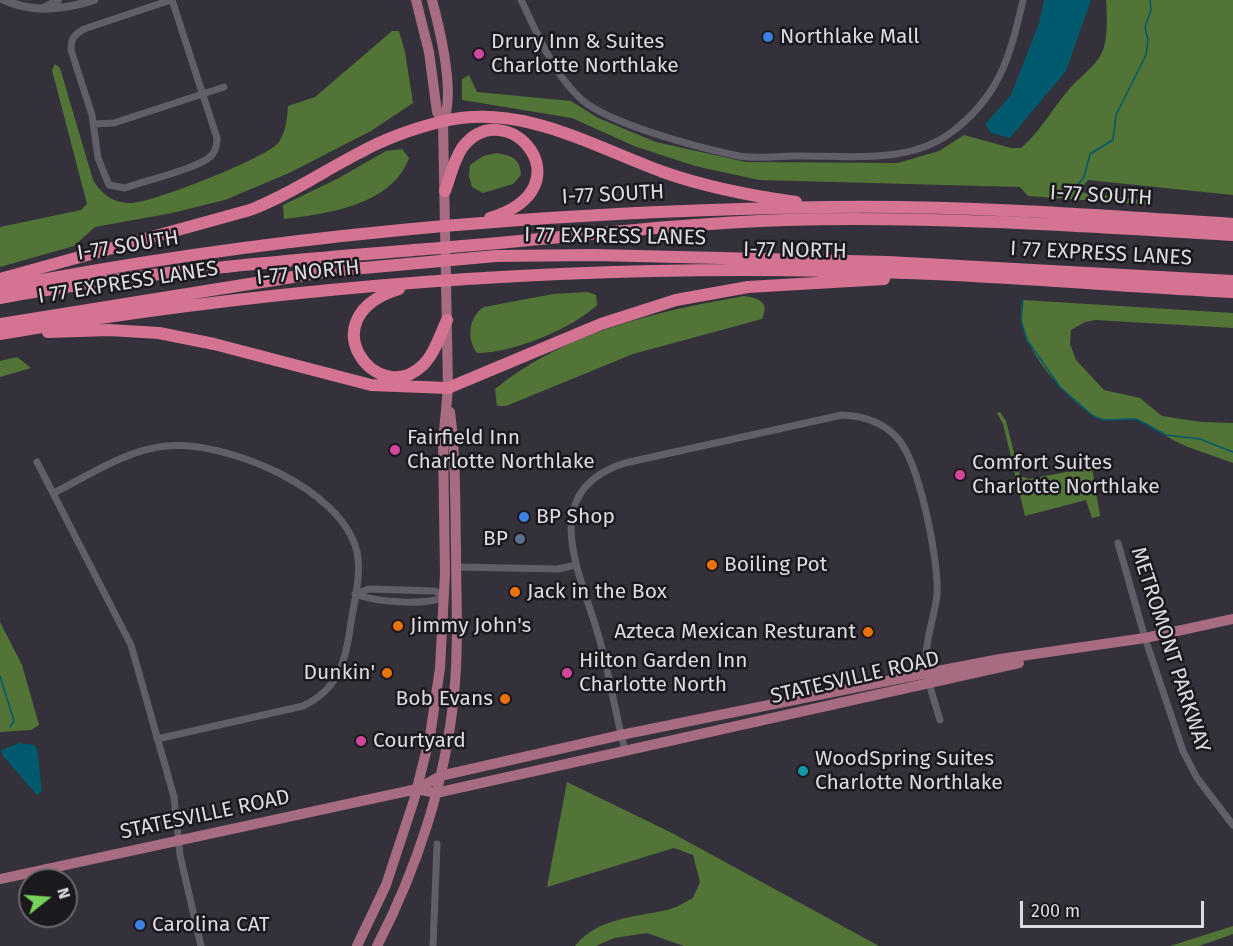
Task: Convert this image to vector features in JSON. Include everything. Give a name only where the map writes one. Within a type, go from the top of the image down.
[{"type":"highway","points":[[0,279],[250,210],[285,195],[374,145],[443,122],[490,117],[528,122],[566,133],[689,180],[757,196],[830,207]]},
{"type":"highway","points":[[445,197],[459,153],[477,135],[495,130],[508,132],[519,137],[531,148],[538,175],[530,196],[515,209],[471,224]]},
{"type":"highway","name":"I-77 SOUTH","points":[[0,288],[237,249],[471,224],[605,215],[830,207],[1009,211],[1233,224]]},
{"type":"highway","name":"I 77 EXPRESS LANES","points":[[0,298],[127,278],[249,263],[707,224],[920,219],[1233,235]]},
{"type":"highway","name":"I 77 EXPRESS LANES","points":[[0,324],[330,271],[496,256],[606,255],[888,262],[1233,281]]},
{"type":"highway","name":"I-77 NORTH","points":[[0,334],[213,302],[419,283],[554,275],[722,270],[852,271],[1233,292]]},
{"type":"highway","points":[[0,334],[92,330],[159,333],[214,344],[371,385],[448,388],[621,316],[696,295],[768,285],[954,276]]},
{"type":"highway","points":[[419,283],[378,296],[360,312],[353,337],[363,360],[370,368],[386,375],[403,375],[415,371],[432,353],[447,320]]},
{"type":"main road","points":[[416,0],[429,52],[437,112],[443,122]]},
{"type":"main road","points":[[377,946],[411,870],[436,793],[454,694],[456,567],[454,442],[448,388],[443,122],[448,111],[445,72],[432,0]]},
{"type":"main road","points":[[365,946],[417,789],[438,691],[445,597],[443,442],[448,388]]},
{"type":"main road","name":"STATESVILLE ROAD","points":[[417,789],[436,793],[625,750],[999,659],[1145,638],[1233,619]]},
{"type":"main road","name":"STATESVILLE ROAD","points":[[0,879],[417,789],[440,776],[621,735],[722,714],[928,677]]},
{"type":"main road","points":[[696,733],[705,726],[721,722],[722,714]]},
{"type":"main road","points":[[673,738],[675,733],[688,729],[708,717]]},
{"type":"main road","points":[[357,946],[386,885]]},
{"type":"street","points":[[4,0],[20,6],[57,10],[94,0]]},
{"type":"street","points":[[44,8],[58,0]]},
{"type":"street","points":[[172,0],[218,138],[213,154],[198,164],[125,188],[109,185],[98,159],[94,124],[71,50],[74,35],[107,20],[172,0]]},
{"type":"street","points":[[516,0],[523,4],[551,61],[577,94],[602,113],[623,122],[742,157],[893,154],[926,146],[948,135],[986,101],[1007,64],[1023,0]]},
{"type":"street","points":[[94,124],[114,123],[224,87]]},
{"type":"street","points":[[625,750],[598,634],[570,546],[572,513],[585,488],[601,472],[625,463],[810,420],[842,415],[858,416],[882,426],[898,440],[914,472],[936,569],[937,595],[928,636],[928,677],[940,720]]},
{"type":"street","points":[[54,493],[132,454],[149,448],[183,445],[231,452],[306,489],[338,518],[357,551],[355,594],[342,669],[323,694],[303,706],[157,738]]},
{"type":"street","points":[[37,462],[127,636],[174,797],[179,841],[201,946]]},
{"type":"street","name":"METROMONT PARKWAY","points":[[1118,543],[1145,638],[1191,768],[1233,825]]},
{"type":"street","points":[[456,567],[558,569],[576,565]]},
{"type":"street","points":[[355,594],[369,599],[432,601],[445,597]]},
{"type":"street","points":[[433,946],[437,844]]},
{"type":"green space","points":[[1106,0],[1233,0],[1233,195],[1088,180],[1079,192],[1150,201],[1150,205],[1028,196],[1020,187],[759,180],[695,166],[634,146],[572,118],[462,100],[462,79],[469,75],[477,92],[571,101],[598,118],[656,142],[746,162],[898,163],[939,151],[964,135],[1011,148],[1021,148],[1035,134],[1071,87],[1095,64],[1102,53],[1107,29]]},
{"type":"green space","points":[[392,31],[399,31],[405,52],[413,103],[371,131],[289,173],[225,200],[172,213],[95,227],[74,246],[0,267],[0,227],[81,210],[87,204],[52,70],[55,64],[60,68],[93,180],[108,196],[124,203],[130,203],[183,188],[233,168],[271,149],[279,142],[283,134],[288,106],[315,97]]},
{"type":"green space","points":[[402,149],[409,158],[401,174],[373,197],[338,210],[284,219],[283,205],[337,179],[386,151]]},
{"type":"green space","points":[[497,153],[507,155],[517,161],[521,175],[513,184],[483,193],[472,187],[469,176],[470,165],[483,156]]},
{"type":"green space","points":[[588,292],[596,295],[597,305],[573,323],[541,338],[507,349],[477,353],[471,341],[472,322],[484,307],[553,294]]},
{"type":"green space","points":[[744,296],[762,302],[765,309],[762,319],[633,354],[506,406],[497,406],[495,389],[522,369],[582,338],[646,317]]},
{"type":"green space","points":[[1023,300],[1233,313],[1233,328],[1095,320],[1085,322],[1071,330],[1070,344],[1076,360],[1104,390],[1140,398],[1162,416],[1201,422],[1233,423],[1233,463],[1180,444],[1142,421],[1098,418],[1081,406],[1054,380],[1032,348],[1024,331],[1021,315]]},
{"type":"green space","points":[[17,357],[31,368],[0,377],[0,361]]},
{"type":"green space","points":[[1000,412],[1006,421],[1020,476],[1030,479],[1092,467],[1100,516],[1092,518],[1086,500],[1025,516],[1003,424],[997,413]]},
{"type":"green space","points":[[0,622],[22,665],[39,725],[31,730],[0,732]]},
{"type":"green space","points":[[567,782],[672,833],[879,946],[684,946],[647,933],[614,938],[596,946],[575,946],[584,937],[605,924],[680,905],[693,898],[700,882],[693,855],[674,848],[547,887]]},
{"type":"green space","points":[[1233,926],[1233,934],[1199,946],[1170,946]]},
{"type":"water","points":[[1044,0],[1091,0],[1066,71],[1010,138],[991,133],[985,124],[1011,95],[1039,23]]},
{"type":"water","points":[[19,743],[34,745],[37,749],[42,791],[37,795],[3,756],[1,750]]},
{"type":"waterway","points":[[1076,187],[1084,177],[1090,154],[1113,140],[1116,115],[1146,55],[1148,40],[1145,27],[1151,10],[1150,0]]},
{"type":"waterway","points":[[1023,300],[1021,320],[1027,340],[1060,387],[1093,416],[1103,420],[1136,419],[1166,435],[1200,439],[1233,452]]},
{"type":"waterway","points":[[0,676],[14,721],[10,727]]},
{"type":"place","name":"Northlake Mall","points":[[768,37]]},
{"type":"place","name":"Drury Inn & Suites Charlotte Northlake","points":[[479,54]]},
{"type":"place","name":"Fairfield Inn Charlotte Northlake","points":[[395,450]]},
{"type":"place","name":"Comfort Suites Charlotte Northlake","points":[[960,475]]},
{"type":"place","name":"BP Shop","points":[[524,517]]},
{"type":"place","name":"BP","points":[[520,539]]},
{"type":"place","name":"Boiling Pot","points":[[712,565]]},
{"type":"place","name":"Jack in the Box","points":[[515,592]]},
{"type":"place","name":"Jimmy John's","points":[[398,626]]},
{"type":"place","name":"Azteca Mexican Resturant","points":[[868,632]]},
{"type":"place","name":"Dunkin'","points":[[387,673]]},
{"type":"place","name":"Hilton Garden Inn Charlotte North","points":[[567,673]]},
{"type":"place","name":"Bob Evans","points":[[505,699]]},
{"type":"place","name":"Courtyard","points":[[361,741]]},
{"type":"place","name":"WoodSpring Suites Charlotte Northlake","points":[[803,771]]},
{"type":"place","name":"Carolina CAT","points":[[140,925]]}]
